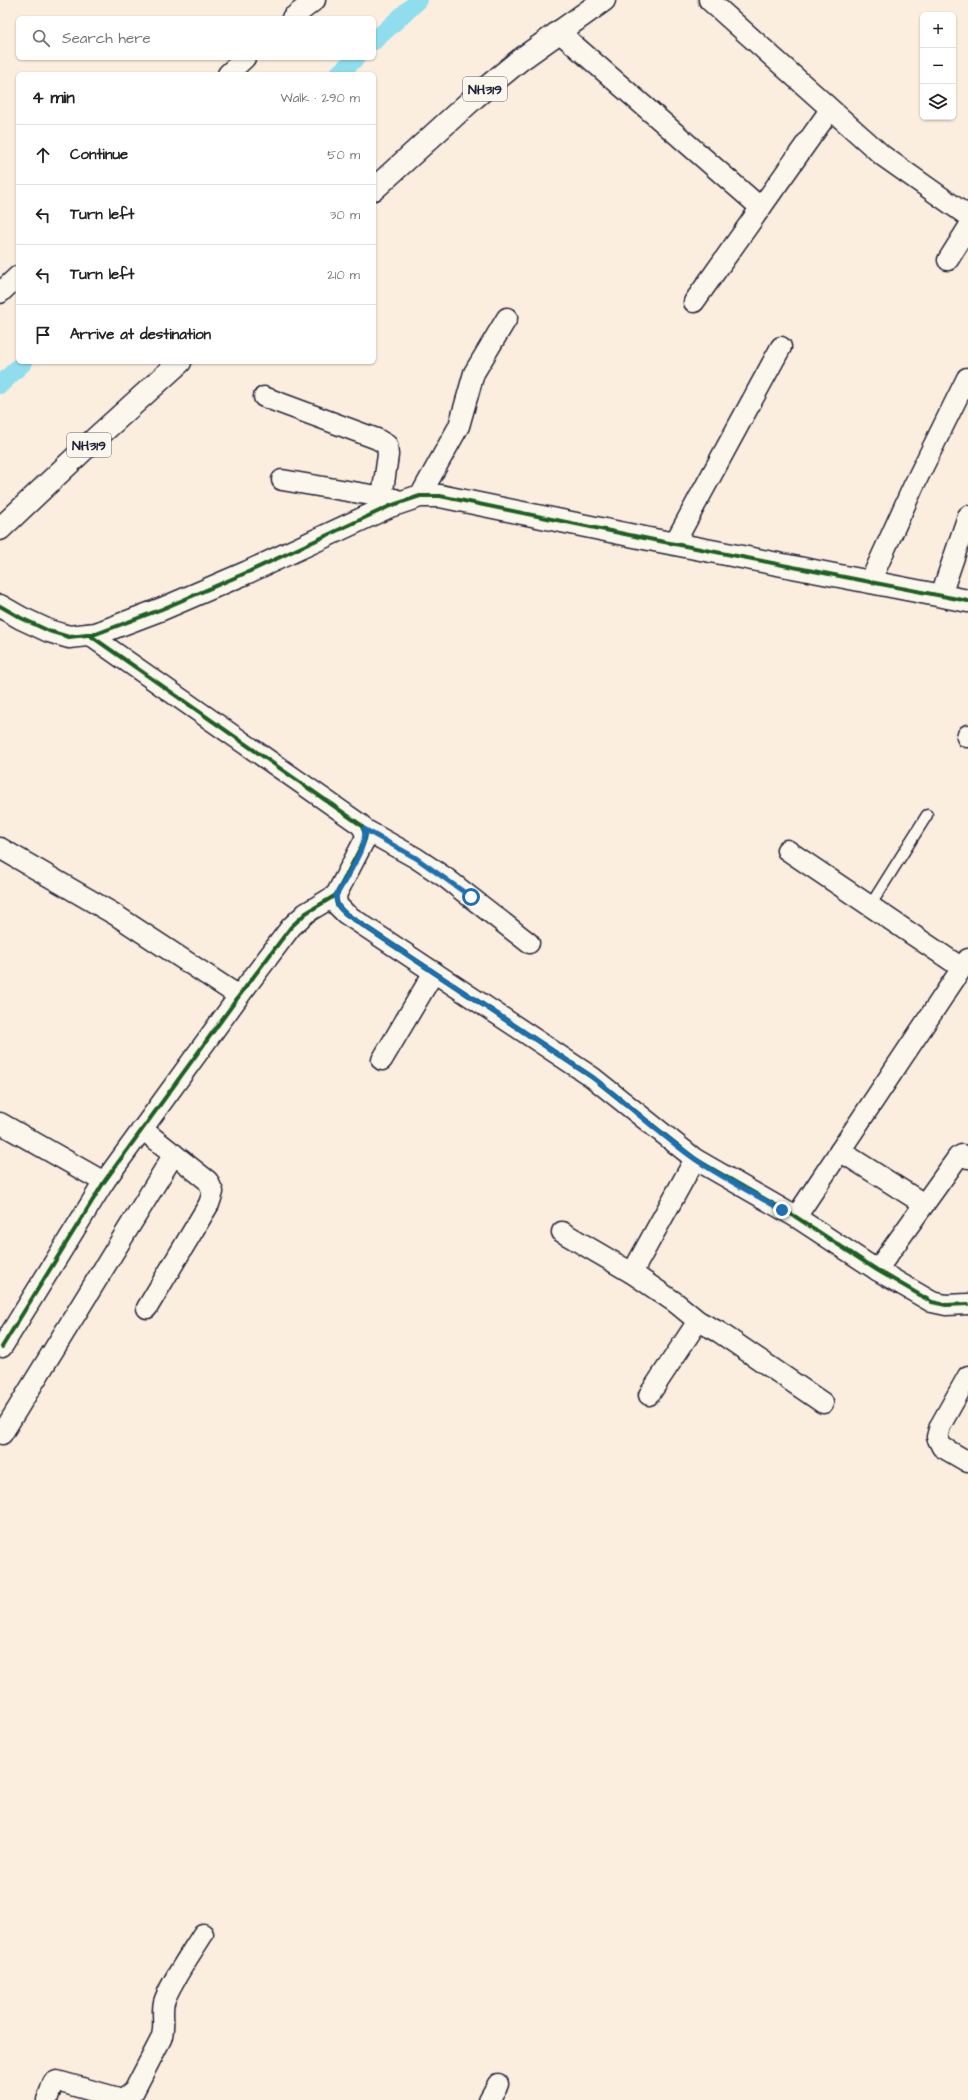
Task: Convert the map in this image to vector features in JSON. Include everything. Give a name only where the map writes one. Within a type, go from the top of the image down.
[{"type":"main road","name":"NH319","points":[[376,187],[475,97],[558,31],[604,0]]},
{"type":"main road","name":"NH319","points":[[0,529],[96,438],[178,364]]},
{"type":"main road","points":[[0,606],[49,631],[69,636],[96,634],[162,609],[411,499],[440,496],[674,544],[968,601]]},
{"type":"street","points":[[295,16],[315,0]]},
{"type":"street","points":[[709,0],[830,110],[909,176],[968,216]]},
{"type":"street","points":[[558,31],[761,208]]},
{"type":"street","points":[[230,72],[243,60]]},
{"type":"street","points":[[694,302],[830,110]]},
{"type":"street","points":[[948,260],[968,228]]},
{"type":"street","points":[[0,293],[16,278]]},
{"type":"street","points":[[282,480],[382,497],[411,499],[459,426],[474,373],[507,318]]},
{"type":"street","points":[[674,544],[780,346]]},
{"type":"street","points":[[870,582],[914,485],[967,378]]},
{"type":"street","points":[[264,397],[377,439],[387,445],[388,455],[382,497]]},
{"type":"street","points":[[941,595],[968,516]]},
{"type":"street","points":[[88,634],[348,816],[364,829],[416,858],[446,878],[529,943]]},
{"type":"street","points":[[2,1347],[104,1182],[239,996],[291,927],[306,913],[336,896],[363,845],[366,834],[364,829]]},
{"type":"street","points":[[0,848],[114,914],[239,996]]},
{"type":"street","points":[[787,850],[870,906],[965,964],[796,1217]]},
{"type":"street","points":[[336,896],[337,905],[346,914],[592,1077],[695,1159],[796,1217],[876,1270],[932,1302],[946,1305],[968,1304]]},
{"type":"street","points":[[382,1060],[434,972]]},
{"type":"street","points":[[0,1123],[104,1182]]},
{"type":"street","points":[[142,1129],[208,1181],[213,1192],[209,1204],[147,1308]]},
{"type":"street","points":[[840,1151],[924,1204]]},
{"type":"street","points":[[2,1434],[174,1154]]},
{"type":"street","points":[[876,1270],[958,1157],[962,1155],[968,1158]]},
{"type":"street","points":[[632,1273],[695,1159]]},
{"type":"street","points":[[562,1232],[632,1273],[676,1303],[698,1321],[719,1332],[823,1403]]},
{"type":"street","points":[[649,1395],[698,1321]]},
{"type":"street","points":[[968,1376],[940,1426],[937,1437],[942,1447],[968,1462]]},
{"type":"street","points":[[47,2100],[52,2085],[57,2080],[115,2098],[122,2099],[131,2094],[162,2039],[164,2031],[163,2010],[167,1995],[203,1934]]},
{"type":"lane","points":[[870,906],[927,815]]},
{"type":"waterway","points":[[376,39],[419,0]]},
{"type":"waterway","points":[[340,72],[354,60]]},
{"type":"waterway","points":[[0,385],[22,364]]},
{"type":"cycle path","points":[[0,606],[49,631],[69,637],[96,634],[162,609],[248,572],[390,506],[420,496],[440,496],[649,539],[968,601]]},
{"type":"cycle path","points":[[88,634],[361,825],[366,834],[365,839],[336,895],[337,905],[346,914],[592,1077],[695,1159],[796,1217],[877,1270],[932,1302],[946,1305],[968,1304]]},
{"type":"cycle path","points":[[2,1347],[104,1182],[239,996],[291,927],[306,913],[336,895]]},
{"type":"route","points":[[471,897],[416,858],[364,829],[366,834],[363,845],[336,896],[336,901],[340,909],[346,914],[592,1077],[695,1159],[714,1172],[782,1210]]}]
